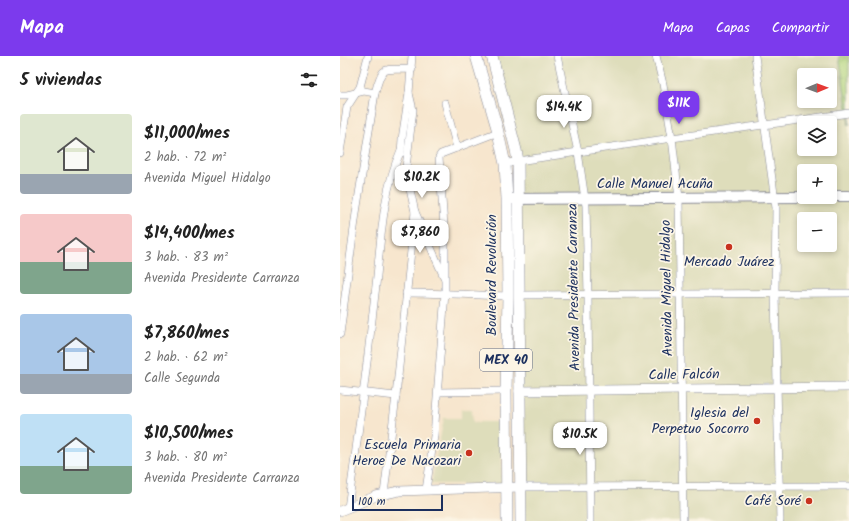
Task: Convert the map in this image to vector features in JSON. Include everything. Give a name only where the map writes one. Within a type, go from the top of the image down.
[{"type":"main road","name":"Boulevard Revolución","points":[[476,56],[498,132],[505,164],[507,199],[508,296],[506,391],[508,521]]},
{"type":"main road","name":"MEX 40","points":[[492,56],[518,161],[521,521]]},
{"type":"main road","points":[[837,196],[849,196]]},
{"type":"main road","name":"Calle Manuel Acuña","points":[[507,199],[797,197]]},
{"type":"street","points":[[340,153],[347,107],[360,87],[368,56]]},
{"type":"street","points":[[344,510],[364,393],[384,211],[392,174],[401,150],[412,69],[412,56]]},
{"type":"street","name":"Avenida Presidente Carranza","points":[[557,56],[578,152],[585,199],[588,294],[590,521]]},
{"type":"street","name":"Avenida Miguel Hidalgo","points":[[656,56],[663,84],[672,138],[679,198],[683,521]]},
{"type":"street","points":[[757,56],[776,208],[780,521]]},
{"type":"street","points":[[340,334],[356,213],[375,93],[381,73],[388,69],[412,69]]},
{"type":"street","points":[[340,95],[364,91],[375,93]]},
{"type":"street","points":[[406,166],[413,110],[409,93]]},
{"type":"street","points":[[445,102],[457,148]]},
{"type":"street","points":[[505,164],[672,138],[849,113]]},
{"type":"street","points":[[426,490],[434,436],[446,281],[439,156],[498,132]]},
{"type":"street","points":[[401,150],[406,166],[415,212],[446,281]]},
{"type":"street","points":[[384,494],[396,396],[415,212]]},
{"type":"street","points":[[433,252],[445,252]]},
{"type":"street","points":[[406,293],[508,296]]},
{"type":"street","points":[[520,294],[849,293]]},
{"type":"street","name":"Calle Falcón","points":[[519,391],[849,387]]},
{"type":"street","points":[[340,390],[396,396]]},
{"type":"street","points":[[438,392],[506,391]]},
{"type":"street","points":[[344,510],[384,494],[399,491],[521,487],[590,488],[849,486]]},
{"type":"shaded area","points":[[490,56],[849,56],[849,521],[519,521],[516,171]]},
{"type":"shaded area","name":"Escuela Primaria Heroe De Nacozari","points":[[461,409],[472,409],[473,422],[501,422],[502,484],[431,484],[444,418],[461,418]]},
{"type":"green space","points":[[839,56],[849,56],[849,125],[848,115]]},
{"type":"place","name":"Mercado Juárez","points":[[729,247]]},
{"type":"place","name":"Iglesia del Perpetuo Socorro","points":[[757,421]]},
{"type":"place","name":"Escuela Primaria Heroe De Nacozari","points":[[469,453]]},
{"type":"place","name":"Café Soré","points":[[809,501]]}]
